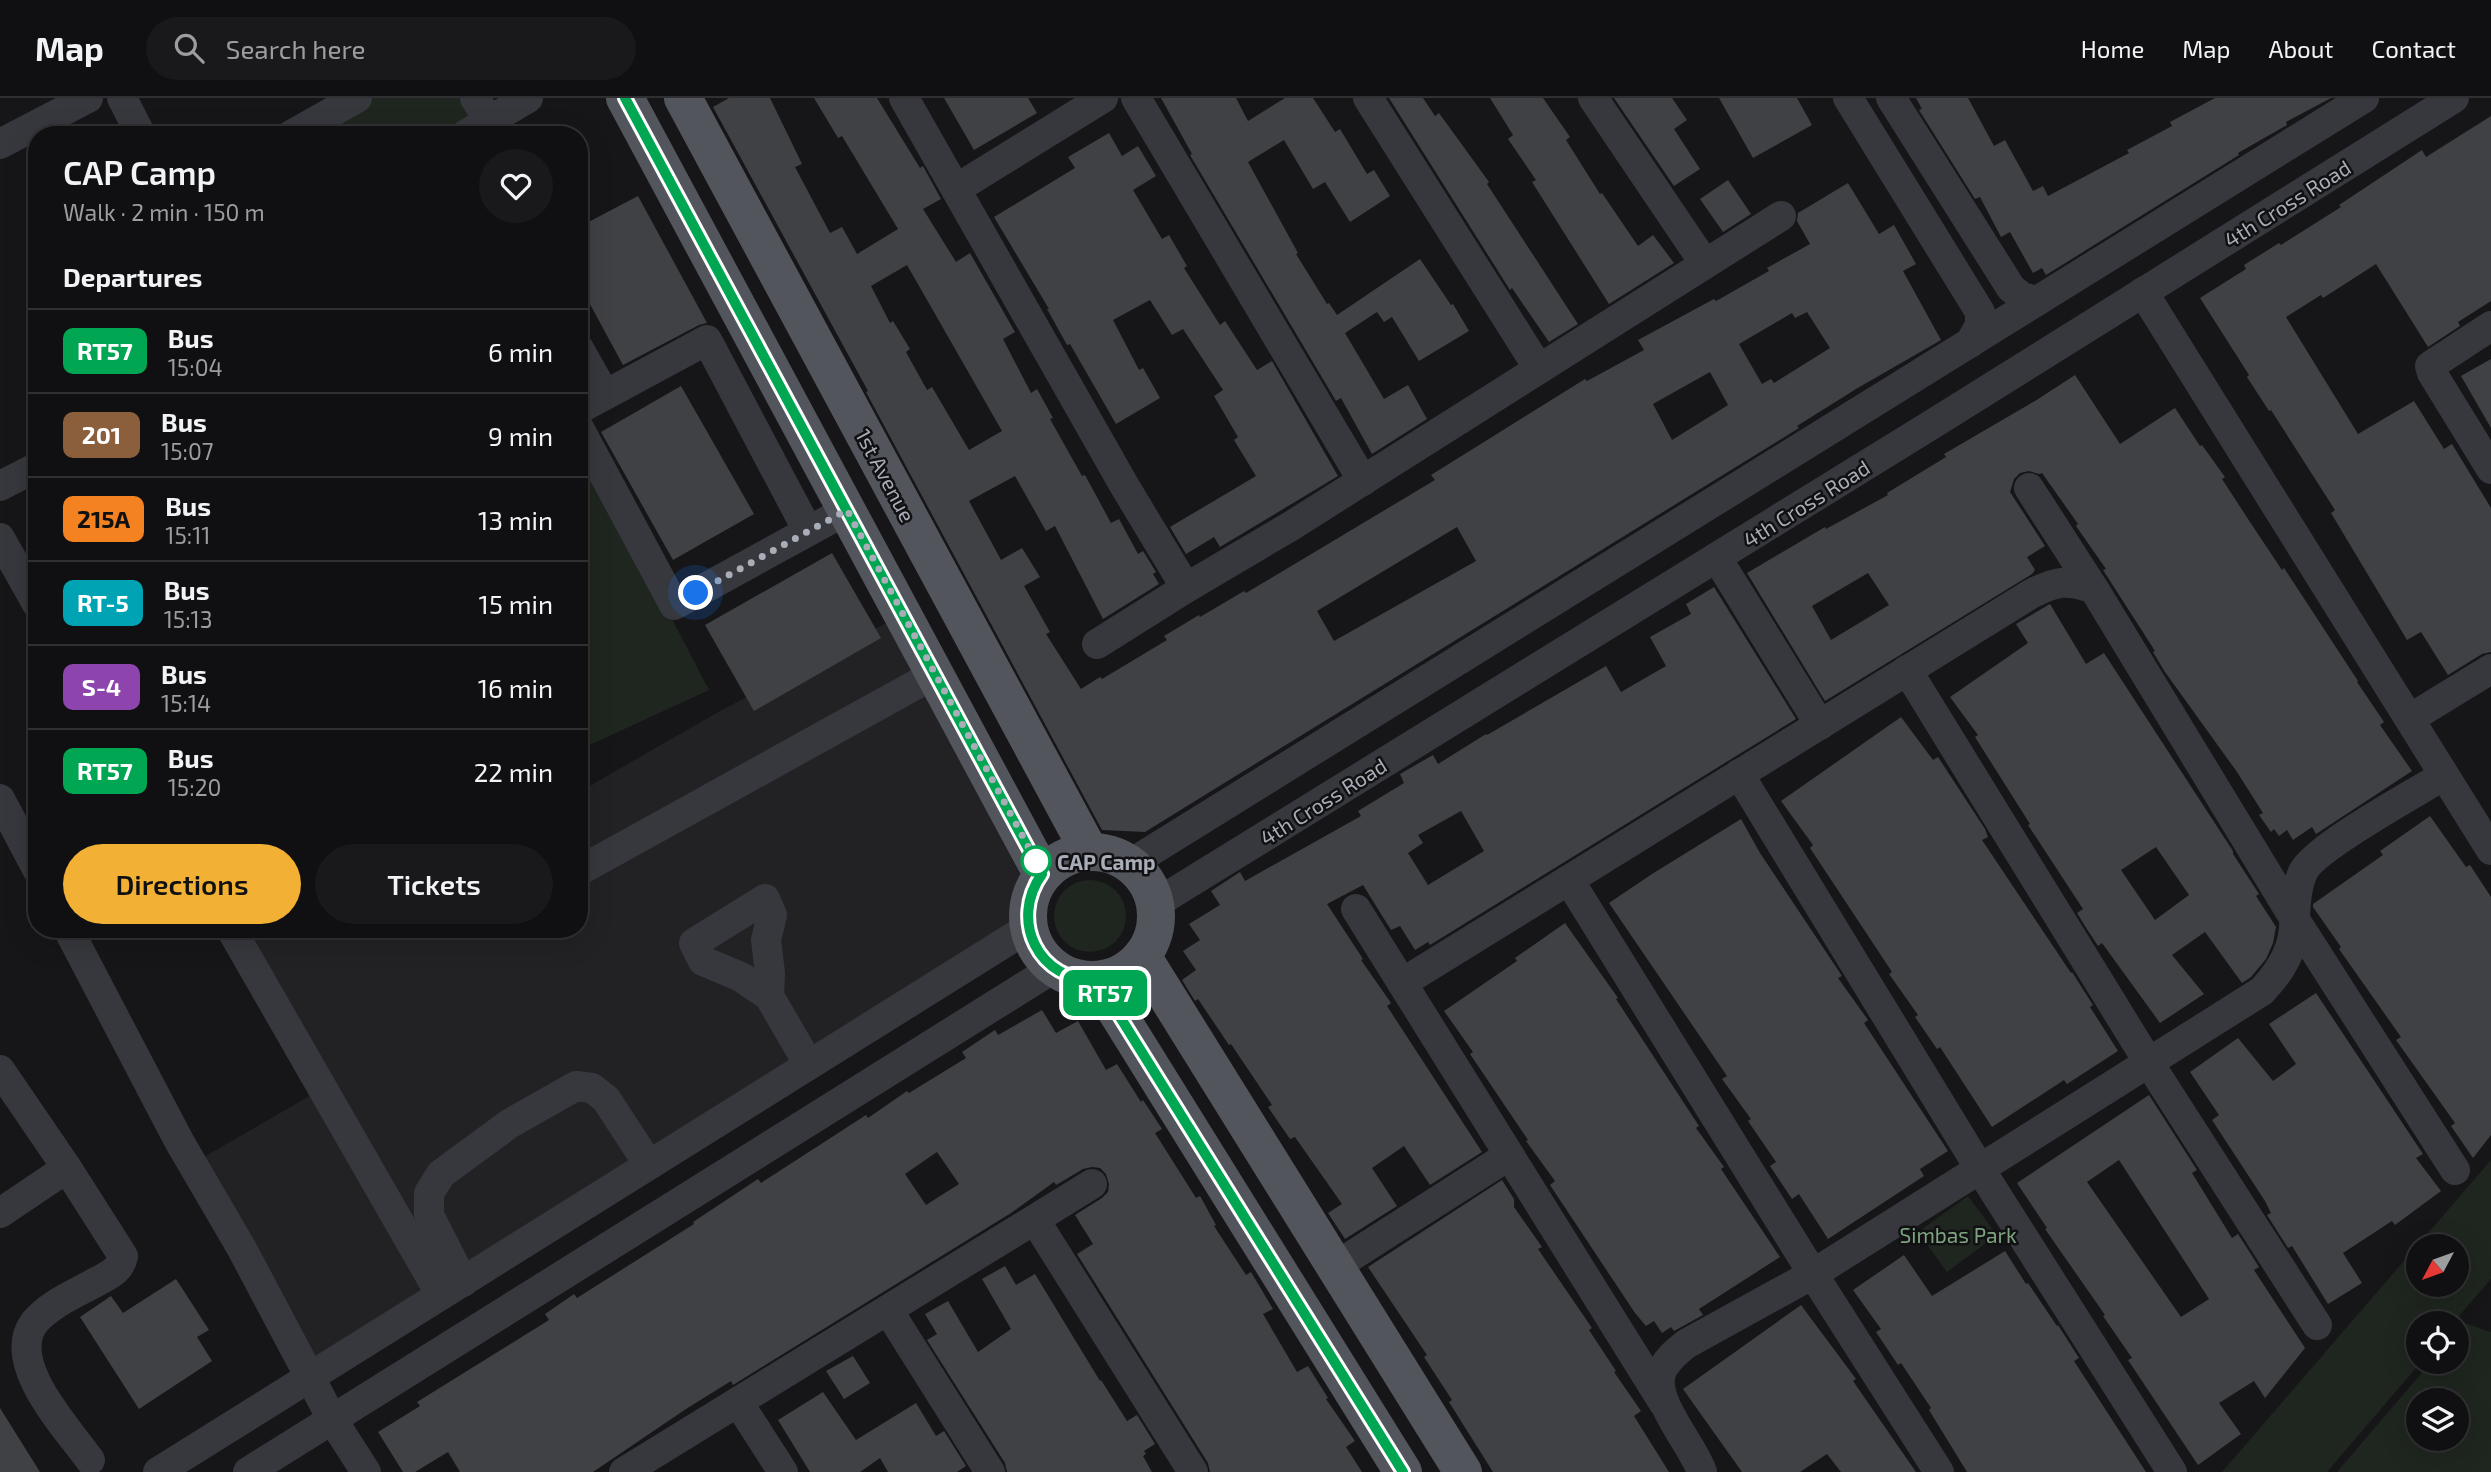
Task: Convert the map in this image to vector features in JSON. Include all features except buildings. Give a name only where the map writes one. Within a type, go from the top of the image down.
[{"type":"main road","points":[[625,98],[1042,874]]},
{"type":"main road","name":"1st Avenue","points":[[683,98],[1089,851]]},
{"type":"main road","points":[[1089,851],[1111,854],[1130,864],[1144,878],[1155,904],[1156,921],[1149,947],[1134,964],[1115,976],[1097,980],[1071,977],[1054,968],[1038,952],[1028,928],[1027,915],[1033,887],[1042,874],[1067,856],[1089,851]]},
{"type":"main road","points":[[1142,956],[1464,1472]]},
{"type":"main road","points":[[1097,980],[1403,1472]]},
{"type":"main road","points":[[1351,1388],[1395,1360]]},
{"type":"street","points":[[34,126],[88,98]]},
{"type":"street","points":[[122,98],[136,126]]},
{"type":"street","points":[[307,126],[356,98]]},
{"type":"street","points":[[476,118],[528,98]]},
{"type":"street","points":[[904,98],[1124,485],[1186,588]]},
{"type":"street","points":[[1136,98],[1363,481]]},
{"type":"street","points":[[1368,98],[1539,369]]},
{"type":"street","points":[[1594,98],[1705,264]]},
{"type":"street","points":[[1848,98],[1980,312],[1980,325],[1970,343]]},
{"type":"street","points":[[1891,98],[2011,288],[2022,296],[2037,301]]},
{"type":"street","points":[[1130,864],[2364,98]]},
{"type":"street","name":"4th Cross Road","points":[[1155,904],[1717,558],[2454,98]]},
{"type":"street","points":[[956,189],[1085,103]]},
{"type":"street","points":[[0,144],[28,129]]},
{"type":"street","points":[[1097,644],[1363,481],[1781,216]]},
{"type":"street","points":[[2143,292],[2491,850]]},
{"type":"street","points":[[592,402],[743,318]]},
{"type":"street","points":[[2491,326],[2430,366],[2431,373],[2491,469]]},
{"type":"street","points":[[707,340],[808,531]]},
{"type":"street","points":[[1907,384],[1918,386],[1931,397],[1936,408],[1931,425]]},
{"type":"street","points":[[1880,400],[1872,420],[1877,432],[1882,439],[1891,443],[1902,443]]},
{"type":"street","points":[[588,445],[674,605],[847,510]]},
{"type":"street","points":[[0,486],[28,472]]},
{"type":"street","points":[[2029,488],[2094,589],[2294,918],[2455,1170]]},
{"type":"street","points":[[0,538],[28,588]]},
{"type":"street","points":[[1717,558],[1820,725]]},
{"type":"street","points":[[1402,984],[2048,585],[2066,581],[2094,589]]},
{"type":"street","points":[[2411,718],[2491,669]]},
{"type":"street","points":[[1907,670],[2149,1063],[2317,1325]]},
{"type":"street","points":[[588,867],[935,674]]},
{"type":"street","points":[[1381,709],[1392,711],[1405,723],[1409,733],[1405,750]]},
{"type":"street","points":[[1354,726],[1346,745],[1351,758],[1365,768],[1376,768]]},
{"type":"street","points":[[1740,774],[1980,1169],[2172,1472]]},
{"type":"street","points":[[1672,1417],[1660,1390],[1661,1373],[1669,1359],[1686,1344],[1812,1274],[2262,991],[2287,957],[2292,939],[2296,888],[2304,869],[2322,850],[2443,776]]},
{"type":"street","points":[[0,799],[28,852]]},
{"type":"street","points":[[1569,880],[1812,1274],[1939,1472]]},
{"type":"street","points":[[1356,909],[1672,1417],[1702,1472]]},
{"type":"street","points":[[168,1468],[1028,928]]},
{"type":"street","points":[[73,938],[179,1141],[242,1249],[332,1419],[366,1472]]},
{"type":"street","points":[[237,938],[452,1288]]},
{"type":"street","points":[[248,1472],[1054,968]]},
{"type":"street","points":[[769,996],[809,1065]]},
{"type":"street","points":[[0,1070],[123,1256],[118,1270],[47,1311],[34,1323],[25,1341],[28,1365],[38,1388],[90,1460]]},
{"type":"street","points":[[452,1288],[429,1215],[429,1193],[441,1174],[509,1124],[576,1086],[592,1088],[606,1099],[649,1165]]},
{"type":"street","points":[[1336,1266],[1508,1156]]},
{"type":"street","points":[[0,1213],[67,1168]]},
{"type":"street","points":[[624,1472],[1092,1184]]},
{"type":"street","points":[[1035,1220],[1193,1472]]},
{"type":"street","points":[[888,1310],[990,1472]]},
{"type":"street","points":[[738,1402],[783,1472]]},
{"type":"street","points":[[204,1443],[216,1445],[225,1452],[233,1472]]},
{"type":"shaded area","points":[[894,619],[1021,877],[1008,929],[316,1361],[202,1158],[327,1086],[248,938],[588,938],[588,787],[720,711]]},
{"type":"green space","points":[[372,98],[463,98],[477,120],[467,126],[324,126]]},
{"type":"green space","points":[[588,458],[709,690],[588,746]]},
{"type":"green space","points":[[1090,880],[1110,886],[1120,896],[1126,916],[1120,936],[1110,946],[1090,952],[1070,946],[1060,936],[1054,916],[1060,896],[1070,886]]},
{"type":"green space","points":[[2491,1160],[2491,1279],[2463,1311],[2406,1311],[2406,1374],[2411,1374],[2327,1472],[2222,1472],[2406,1259],[2406,1297],[2469,1297],[2469,1234],[2427,1234]]},
{"type":"green space","name":"Simbas Park","points":[[1968,1196],[1997,1235],[1947,1272],[1918,1232]]},
{"type":"green space","points":[[2469,1325],[2491,1332],[2491,1472],[2337,1472],[2406,1391],[2406,1451],[2469,1451],[2469,1388],[2409,1388],[2421,1374],[2469,1374]]},
{"type":"bus line","name":"RT57","points":[[625,98],[1042,874],[1033,887],[1027,915],[1029,931],[1038,952],[1054,968],[1071,977],[1097,980],[1403,1472]]},
{"type":"place","name":"CAP Camp","points":[[1036,861]]},
{"type":"route","points":[[696,593],[847,510],[1036,861]]}]
